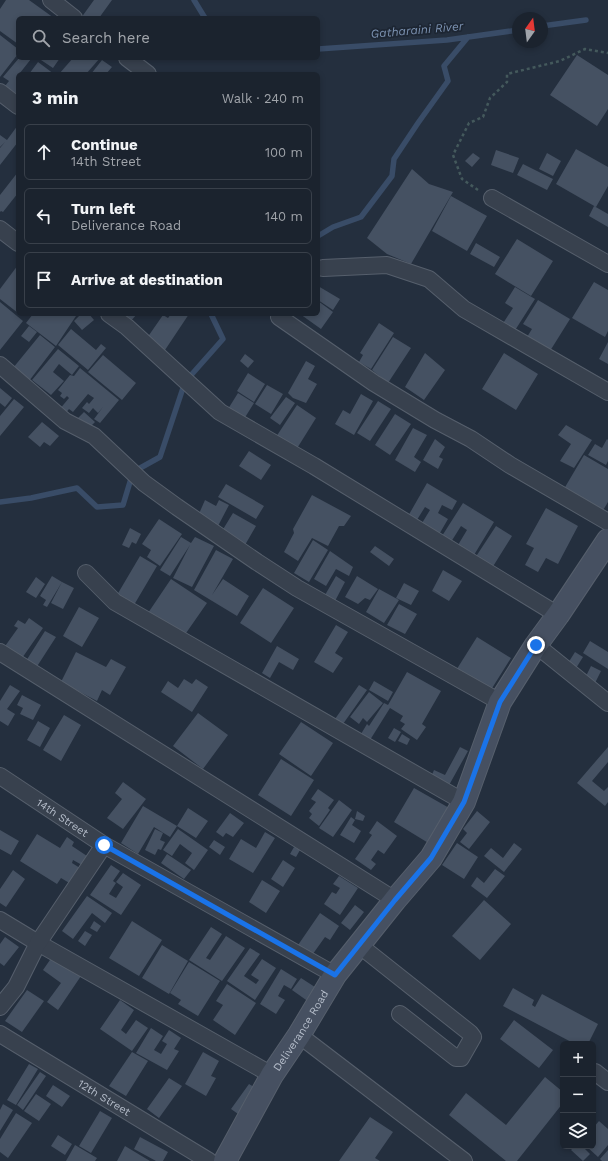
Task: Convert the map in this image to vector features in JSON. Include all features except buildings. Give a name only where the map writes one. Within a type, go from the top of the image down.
[{"type":"street","points":[[51,0],[71,16]]},
{"type":"street","points":[[130,60],[145,72]]},
{"type":"street","points":[[0,92],[16,104]]},
{"type":"street","points":[[492,198],[608,264]]},
{"type":"street","points":[[0,228],[16,241]]},
{"type":"street","points":[[323,268],[387,266],[429,279],[464,309],[608,392]]},
{"type":"street","points":[[112,316],[127,327],[185,382],[220,412],[314,466],[558,615]]},
{"type":"street","points":[[279,317],[374,383],[435,420],[471,439],[510,465],[608,522]]},
{"type":"street","points":[[0,365],[64,421],[94,436],[144,483],[257,562],[297,588],[500,702]]},
{"type":"street","name":"Deliverance Road","points":[[224,1161],[272,1075],[335,975],[431,858],[464,802],[500,702],[536,645],[608,540]]},
{"type":"street","points":[[86,573],[115,602],[464,802]]},
{"type":"street","points":[[536,645],[608,703]]},
{"type":"street","points":[[0,652],[395,900]]},
{"type":"street","name":"14th Street","points":[[0,776],[104,845],[335,975]]},
{"type":"street","points":[[0,1007],[16,987],[38,944],[104,845]]},
{"type":"street","points":[[0,920],[38,944],[272,1075]]},
{"type":"street","points":[[359,945],[470,1033],[473,1037],[461,1058],[456,1058],[400,1014]]},
{"type":"street","name":"12th Street","points":[[0,1034],[209,1161]]},
{"type":"street","points":[[299,1034],[464,1161]]},
{"type":"street","points":[[596,1073],[608,1082]]},
{"type":"path","points":[[492,198],[462,179],[453,154],[469,124],[483,117],[490,98],[507,82],[506,74],[560,61],[585,49],[608,53]]},
{"type":"waterway","name":"Gatharaini River","points":[[194,0],[204,16]]},
{"type":"waterway","name":"Gatharaini River","points":[[548,25],[586,20]]},
{"type":"waterway","name":"Gatharaini River","points":[[320,49],[447,40],[512,31]]},
{"type":"waterway","points":[[320,235],[333,227],[361,217],[392,176],[394,159],[448,81],[444,66],[468,37]]},
{"type":"waterway","points":[[0,502],[31,498],[77,488],[97,507],[123,505],[133,472],[160,457],[185,382],[223,339],[212,316]]},
{"type":"route","points":[[104,845],[335,975],[431,858],[464,802],[500,702],[536,645]]}]
